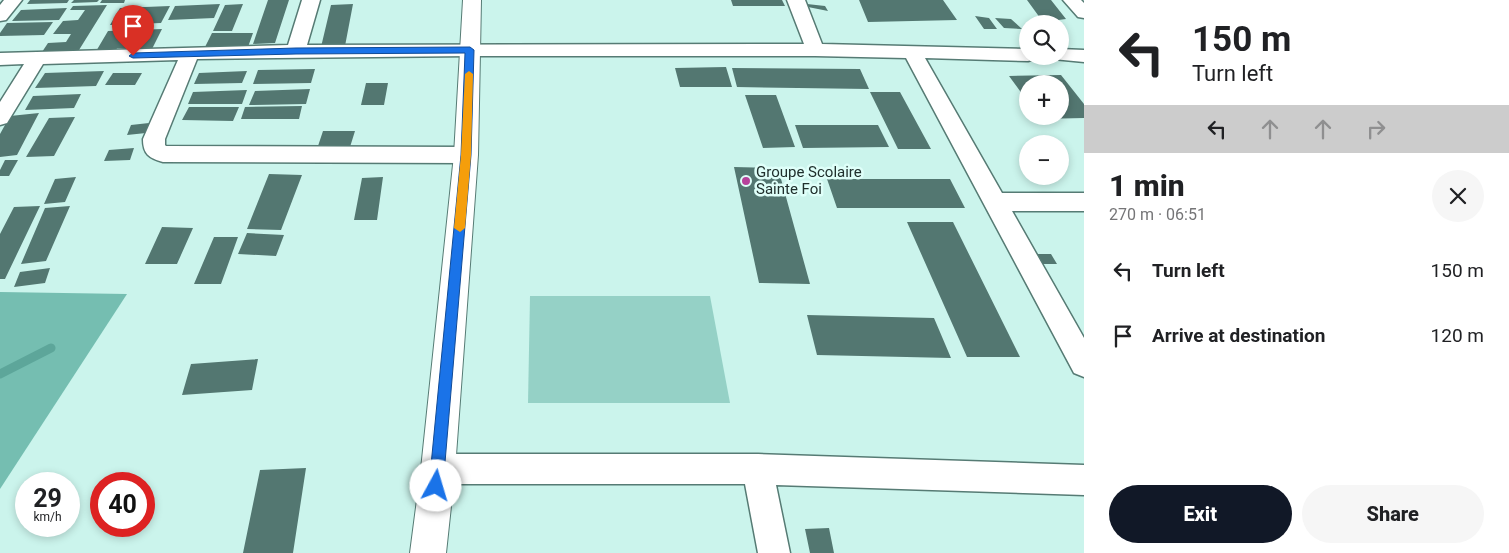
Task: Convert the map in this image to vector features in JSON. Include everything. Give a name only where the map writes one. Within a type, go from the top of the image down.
[{"type":"street","points":[[0,16],[13,0]]},
{"type":"street","points":[[296,51],[311,0]]},
{"type":"street","points":[[428,553],[438,469],[466,155],[472,0]]},
{"type":"street","points":[[796,0],[815,50]]},
{"type":"street","points":[[1072,0],[1084,13]]},
{"type":"street","points":[[0,59],[296,51],[470,50],[815,50],[1019,55]]},
{"type":"street","points":[[912,52],[1084,364]]},
{"type":"street","points":[[190,54],[154,139],[154,149],[163,154],[466,155]]},
{"type":"street","points":[[1069,55],[1084,56]]},
{"type":"street","points":[[0,118],[37,58]]},
{"type":"street","points":[[995,202],[1084,202]]},
{"type":"street","points":[[438,469],[758,469],[1084,480]]},
{"type":"street","points":[[758,469],[774,553]]},
{"type":"green space","points":[[0,292],[127,294],[0,489]]},
{"type":"green space","points":[[530,296],[710,296],[730,403],[528,403]]},
{"type":"building","points":[[30,0],[69,0],[67,3],[27,4]]},
{"type":"building","points":[[74,0],[99,0],[97,2],[71,3]]},
{"type":"building","points":[[102,0],[125,0],[124,3],[100,3]]},
{"type":"building","points":[[268,0],[289,0],[275,43],[253,44]]},
{"type":"building","points":[[731,0],[782,0],[785,6],[733,6]]},
{"type":"building","points":[[859,0],[943,0],[957,20],[868,22]]},
{"type":"building","points":[[1027,0],[1051,0],[1063,15],[1038,15]]},
{"type":"building","points":[[220,4],[214,18],[168,20],[175,6]]},
{"type":"building","points":[[243,4],[232,31],[213,31],[225,5]]},
{"type":"building","points":[[353,4],[345,46],[321,47],[331,5]]},
{"type":"building","points":[[807,4],[825,6],[828,11],[808,7]]},
{"type":"building","points":[[107,5],[79,50],[42,52],[48,43],[66,42],[71,34],[53,34],[63,21],[78,20],[85,10],[70,10],[73,6]]},
{"type":"building","points":[[170,6],[161,23],[110,25],[120,8]]},
{"type":"building","points":[[67,8],[59,20],[12,21],[21,10]]},
{"type":"building","points":[[975,16],[989,18],[997,29],[984,29]]},
{"type":"building","points":[[995,18],[1011,19],[1019,26],[1019,29],[1004,28]]},
{"type":"building","points":[[53,22],[44,35],[0,36],[7,23]]},
{"type":"building","points":[[162,29],[150,53],[129,53],[132,48],[117,48],[115,53],[95,53],[108,31]]},
{"type":"building","points":[[212,33],[253,33],[248,47],[205,47]]},
{"type":"building","points":[[726,67],[732,87],[680,87],[675,68]]},
{"type":"building","points":[[732,68],[860,69],[869,89],[737,87]]},
{"type":"building","points":[[315,69],[311,83],[253,84],[258,70]]},
{"type":"building","points":[[104,71],[96,86],[35,88],[45,73]]},
{"type":"building","points":[[247,71],[242,83],[194,84],[199,73]]},
{"type":"building","points":[[113,73],[142,73],[135,85],[105,85]]},
{"type":"building","points":[[1009,76],[1019,76],[1019,90]]},
{"type":"building","points":[[366,83],[388,83],[384,105],[361,105]]},
{"type":"building","points":[[1069,85],[1084,104],[1084,118],[1069,118]]},
{"type":"building","points":[[310,89],[306,104],[249,105],[255,91]]},
{"type":"building","points":[[247,90],[242,104],[188,104],[193,92]]},
{"type":"building","points":[[870,92],[900,92],[931,149],[898,149]]},
{"type":"building","points":[[81,94],[74,108],[25,110],[33,96]]},
{"type":"building","points":[[745,95],[776,95],[795,147],[763,148]]},
{"type":"building","points":[[302,106],[299,119],[241,119],[245,107]]},
{"type":"building","points":[[189,107],[239,107],[233,121],[182,120]]},
{"type":"building","points":[[39,113],[17,155],[0,157],[0,134],[10,116]]},
{"type":"building","points":[[75,117],[54,156],[26,157],[49,118]]},
{"type":"building","points":[[149,123],[146,133],[127,135],[131,125]]},
{"type":"building","points":[[795,125],[878,125],[889,147],[803,148]]},
{"type":"building","points":[[323,131],[355,131],[350,147],[318,146]]},
{"type":"building","points":[[134,148],[130,160],[104,161],[109,150]]},
{"type":"building","points":[[5,160],[18,160],[9,176],[0,176],[0,170]]},
{"type":"building","points":[[734,167],[778,168],[810,284],[759,283]]},
{"type":"building","points":[[269,174],[302,175],[281,230],[247,229]]},
{"type":"building","points":[[76,177],[65,202],[44,204],[55,179]]},
{"type":"building","points":[[383,177],[377,220],[354,220],[362,178]]},
{"type":"building","points":[[827,179],[950,179],[965,208],[837,208]]},
{"type":"building","points":[[40,206],[5,279],[0,279],[0,234],[14,207]]},
{"type":"building","points":[[70,206],[46,261],[21,264],[45,208]]},
{"type":"building","points":[[907,222],[953,222],[1020,357],[967,357]]},
{"type":"building","points":[[162,227],[193,228],[177,264],[145,264]]},
{"type":"building","points":[[247,233],[284,235],[276,256],[238,254]]},
{"type":"building","points":[[214,237],[238,237],[221,284],[194,284]]},
{"type":"building","points":[[1035,254],[1051,254],[1057,264],[1041,264]]},
{"type":"building","points":[[50,268],[45,283],[14,287],[20,272]]},
{"type":"building","points":[[807,315],[934,318],[951,358],[817,355]]},
{"type":"building","points":[[258,359],[252,390],[182,395],[191,364]]},
{"type":"building","points":[[306,468],[293,553],[243,553],[260,470]]},
{"type":"building","points":[[829,528],[834,553],[810,553],[805,529]]},
{"type":"waterway","points":[[0,374],[51,348]]},
{"type":"slow traffic","points":[[460,228],[466,155],[469,74]]},
{"type":"place","name":"Groupe Scolaire Sainte Foi","points":[[746,181]]},
{"type":"route","points":[[133,56],[296,51],[470,50],[466,155],[436,486]]}]
